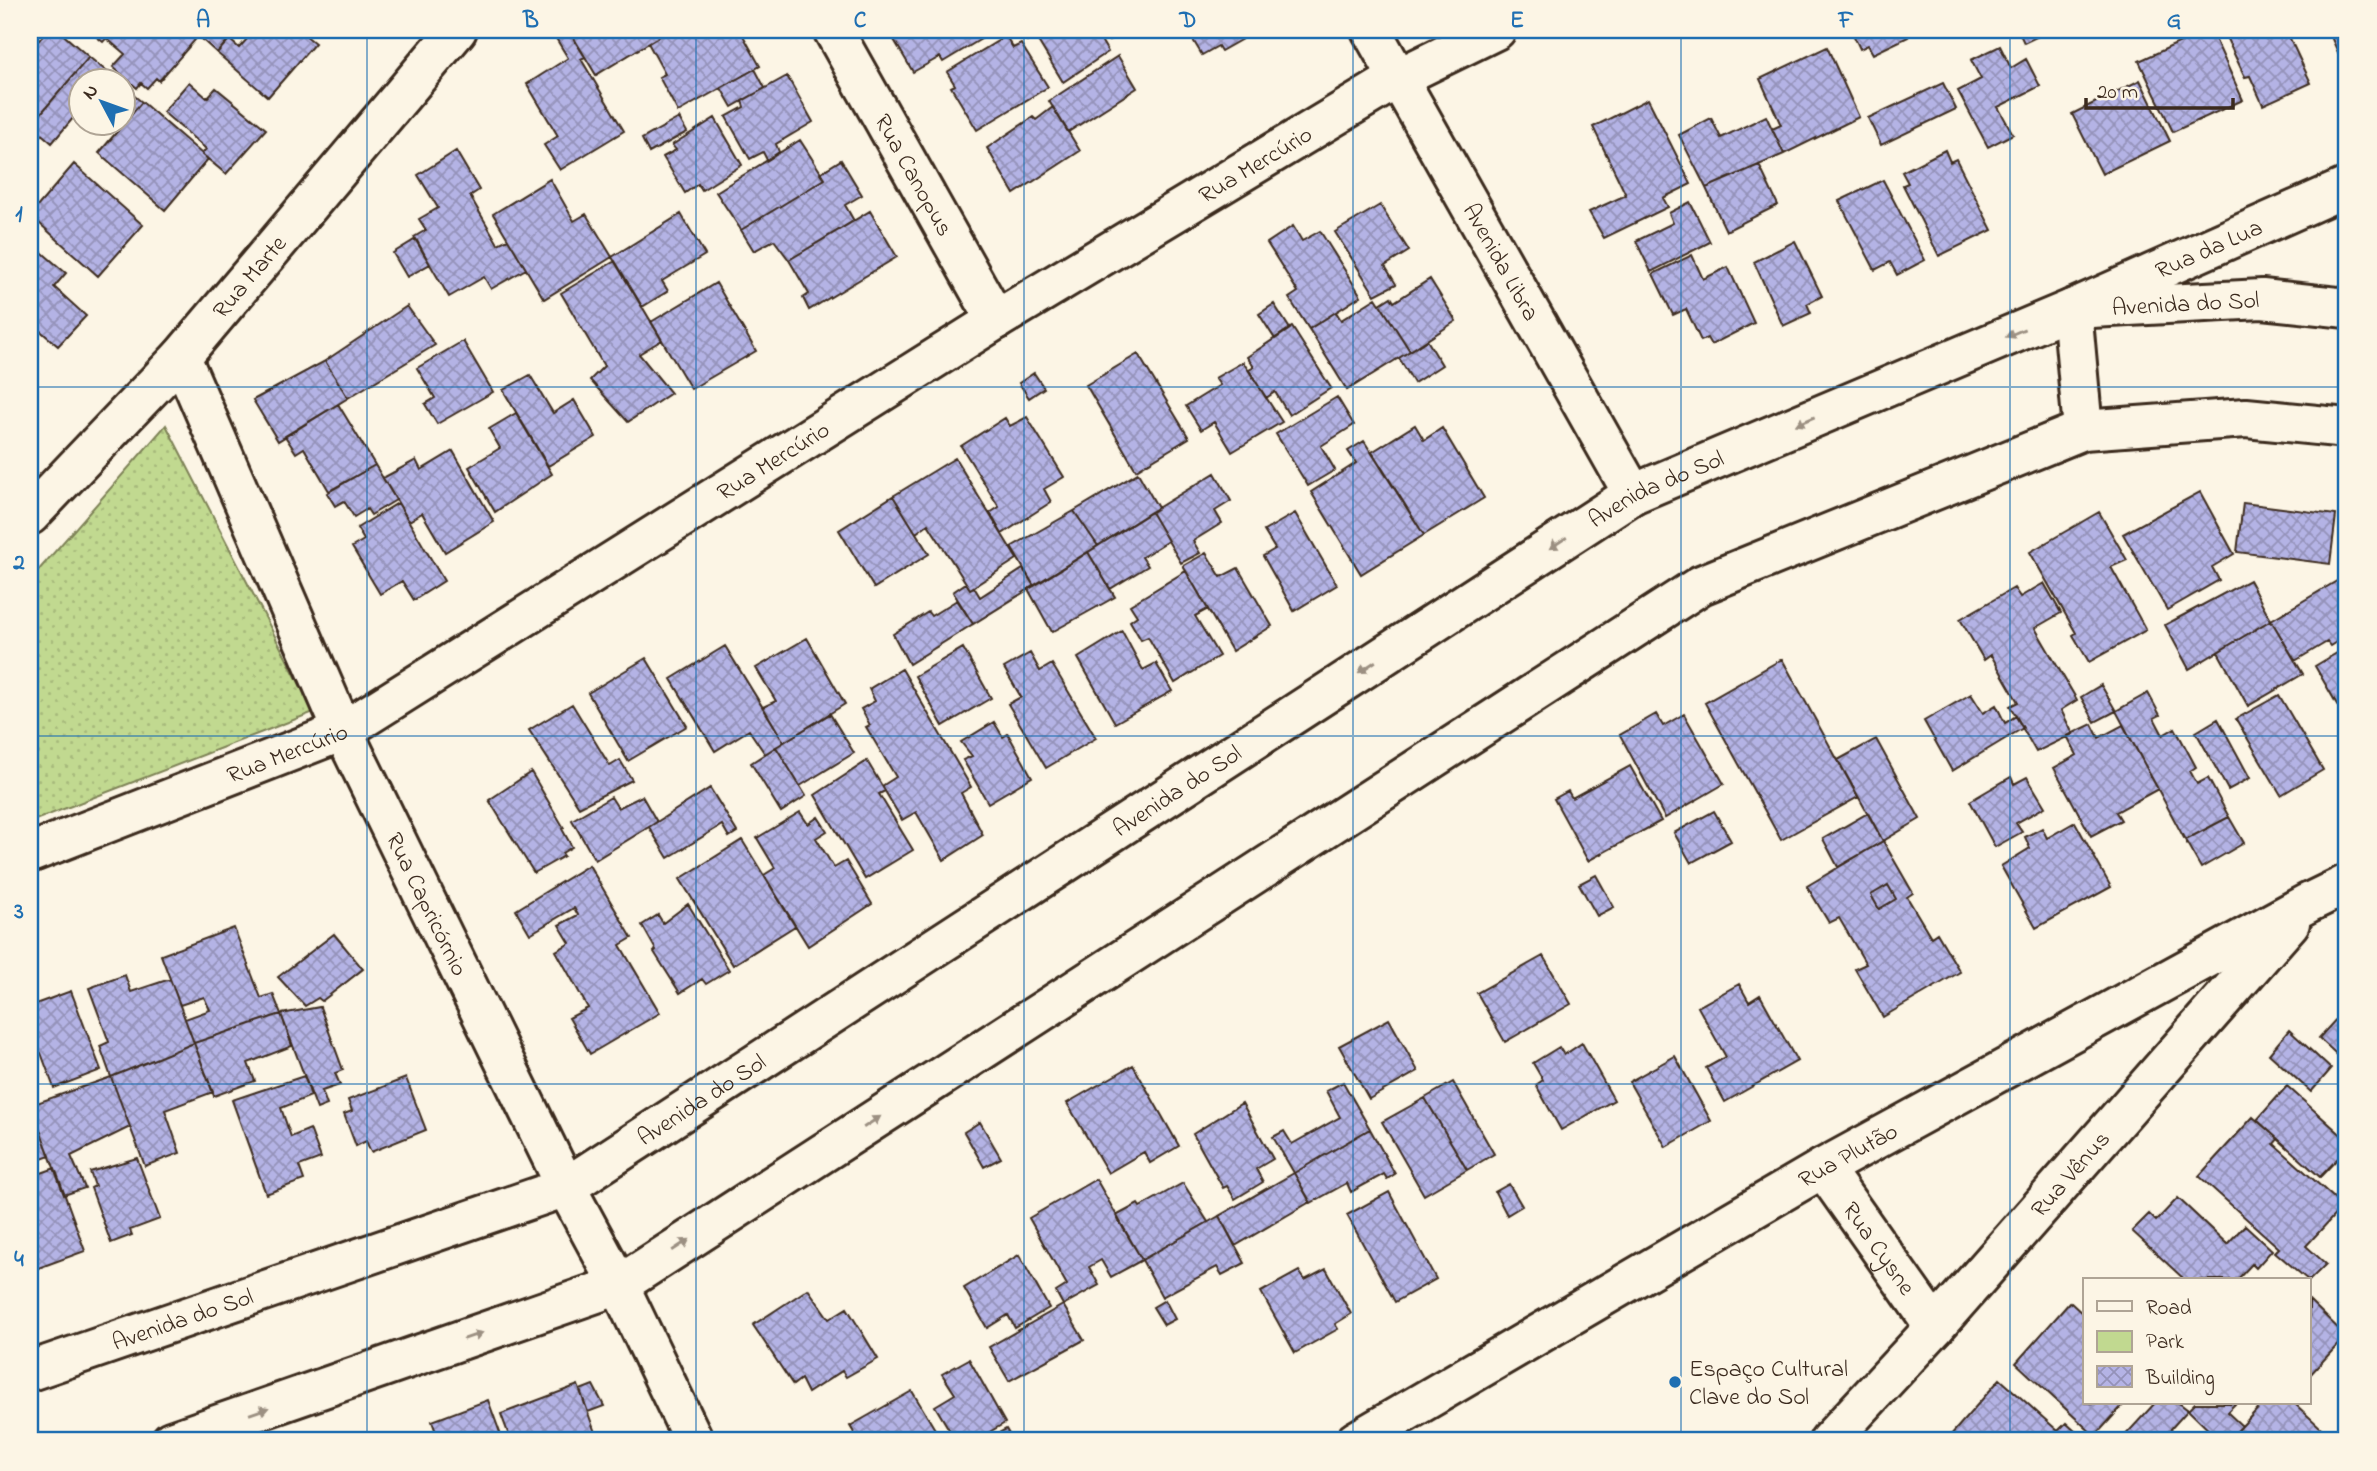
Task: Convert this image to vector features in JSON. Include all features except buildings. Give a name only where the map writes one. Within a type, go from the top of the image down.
[{"type":"street","name":"Rua Canopus","points":[[833,30],[996,320]]},
{"type":"street","name":"Avenida Libra","points":[[1371,30],[1633,494]]},
{"type":"street","name":"Rua Mercúrio","points":[[30,853],[343,731],[996,320],[1398,78],[1496,30]]},
{"type":"street","name":"Rua Marte","points":[[30,515],[181,357],[440,35]]},
{"type":"street","name":"Rua da Lua","points":[[2072,309],[2347,187]]},
{"type":"street","name":"Avenida do Sol","points":[[30,1371],[566,1187],[1633,494],[2072,309],[2262,299],[2347,309]]},
{"type":"street","points":[[2072,309],[2083,430]]},
{"type":"street","name":"Rua Capricórnio","points":[[181,357],[343,731],[566,1187],[619,1285],[694,1441]]},
{"type":"street","points":[[171,1441],[619,1285],[1701,584],[2083,430],[2246,418],[2347,428]]},
{"type":"street","name":"Rua Plutão","points":[[1356,1441],[1823,1168],[2347,884]]},
{"type":"street","name":"Rua Vênus","points":[[1829,1441],[1935,1327],[2308,903]]},
{"type":"street","name":"Rua Cysne","points":[[1823,1168],[1935,1327]]},
{"type":"green space","points":[[166,425],[314,712],[30,822],[30,580]]},
{"type":"place","name":"Espaço Cultural Clave do Sol","points":[[1675,1382]]}]
